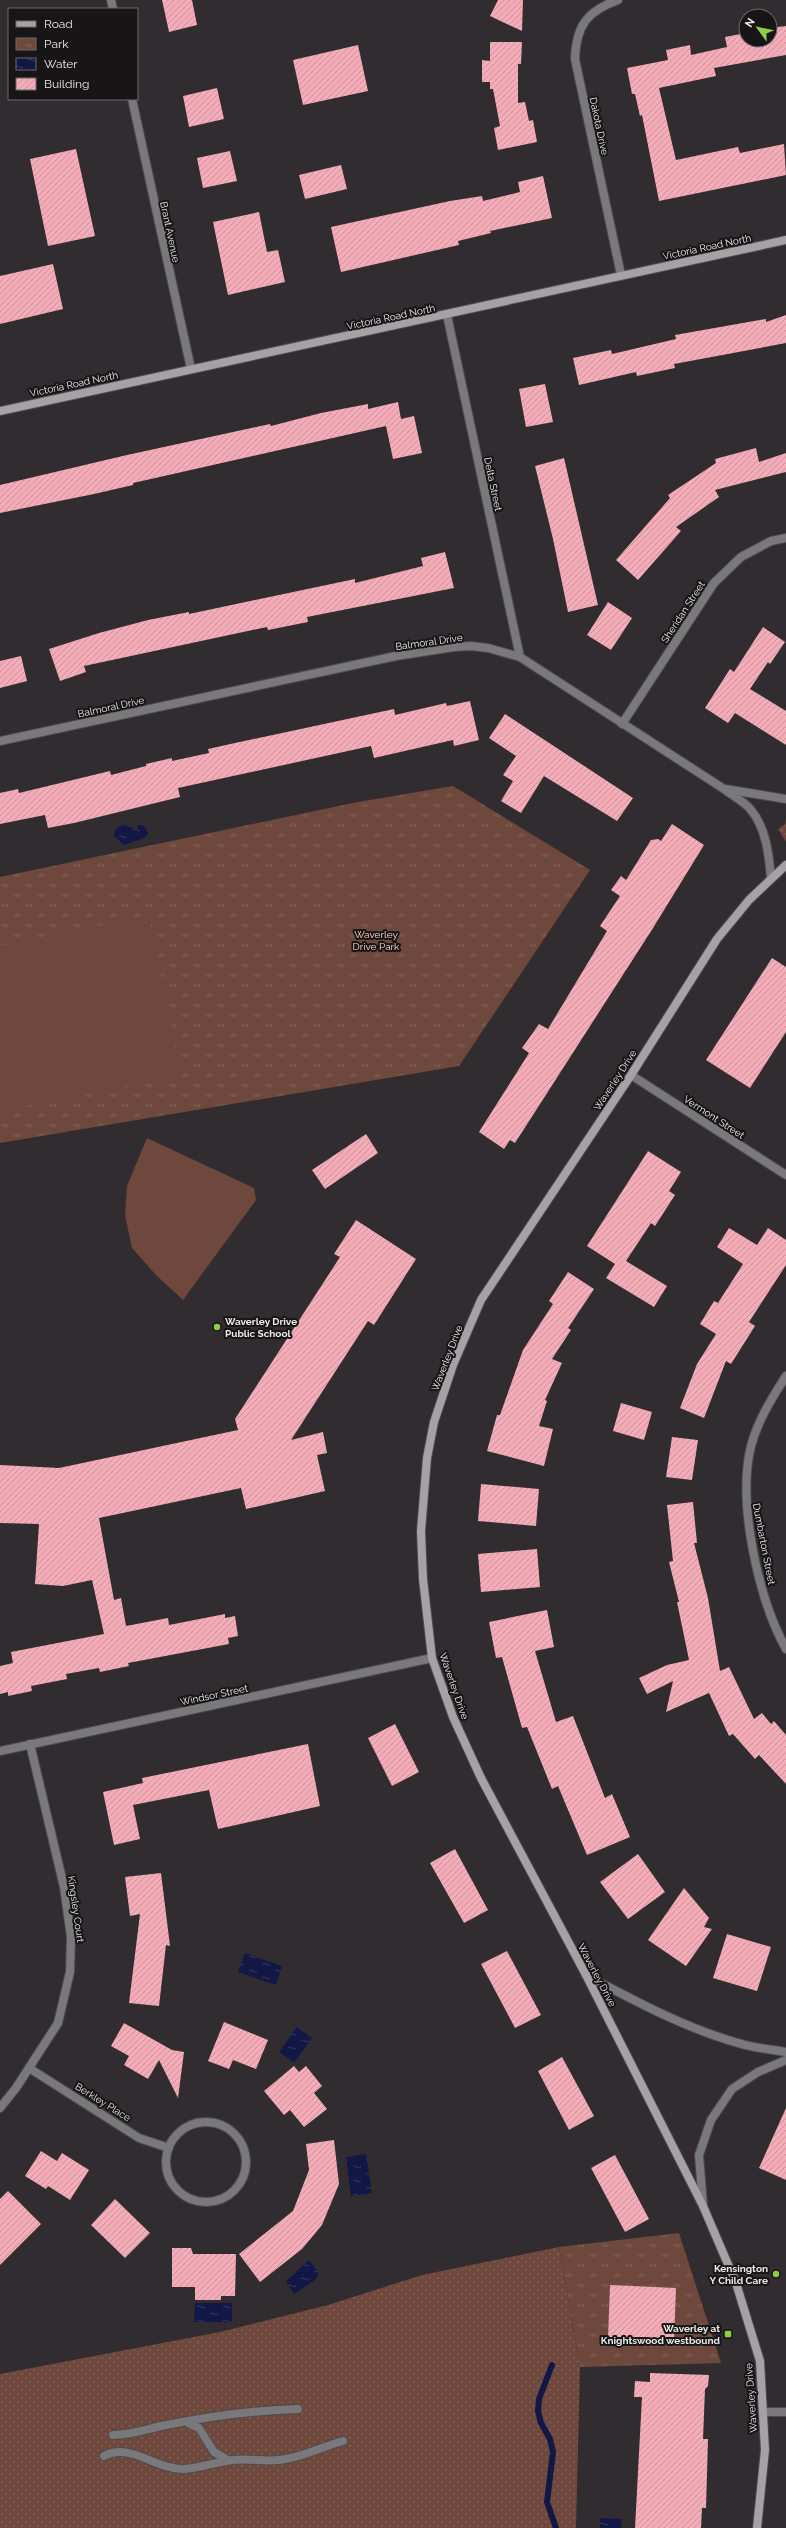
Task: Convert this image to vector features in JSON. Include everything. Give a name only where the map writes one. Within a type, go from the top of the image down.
[{"type":"street","name":"Dakota Drive","points":[[618,0],[599,7],[584,21],[576,39],[575,58],[621,275]]},
{"type":"street","name":"Brant Avenue","points":[[132,100],[191,369]]},
{"type":"street","name":"Victoria Road North","points":[[0,411],[447,315],[621,275],[786,240]]},
{"type":"street","name":"Delta Street","points":[[447,315],[520,657]]},
{"type":"street","name":"Sheridan Street","points":[[622,724],[714,583],[741,557],[771,541],[786,538]]},
{"type":"street","name":"Balmoral Drive","points":[[0,742],[396,656],[447,648],[488,648],[520,657],[724,789],[751,810],[762,829],[768,852],[771,878]]},
{"type":"street","points":[[724,789],[786,799]]},
{"type":"street","name":"Waverley Drive","points":[[757,2528],[765,2450],[760,2360],[736,2283],[703,2206],[586,1976],[481,1778],[453,1717],[432,1658],[423,1579],[420,1531],[422,1494],[434,1422],[453,1365],[481,1300],[631,1075],[717,939],[771,878],[786,865]]},
{"type":"street","name":"Vermont Street","points":[[631,1075],[786,1175]]},
{"type":"street","name":"Dumbarton Street","points":[[786,1376],[767,1407],[751,1446],[745,1500],[763,1590],[772,1618],[786,1649]]},
{"type":"street","name":"Windsor Street","points":[[0,1751],[432,1658]]},
{"type":"street","name":"Kingsley Court","points":[[0,2108],[29,2068],[58,2023],[70,1972],[71,1937],[64,1887],[30,1744]]},
{"type":"street","points":[[586,1976],[654,2011],[738,2044],[786,2052]]},
{"type":"street","points":[[703,2206],[699,2155],[711,2120],[732,2089],[758,2072],[786,2060]]},
{"type":"street","name":"Berkley Place","points":[[29,2068],[140,2138],[169,2148]]},
{"type":"street","points":[[198,2123],[211,2123],[224,2126],[234,2134],[244,2151],[246,2170],[241,2182],[232,2192],[221,2200],[208,2202],[195,2201],[183,2195],[174,2186],[167,2167],[169,2148],[176,2137],[186,2128],[198,2123]]},
{"type":"street","points":[[113,2435],[128,2435],[161,2426],[188,2423],[242,2412],[298,2409]]},
{"type":"street","points":[[763,2412],[786,2412]]},
{"type":"street","points":[[188,2423],[199,2428],[214,2452],[228,2460]]},
{"type":"street","points":[[104,2456],[113,2451],[125,2451],[165,2467],[182,2469],[228,2460],[278,2460],[299,2456],[343,2441]]},
{"type":"green space","name":"Waverley Drive Park","points":[[453,786],[590,870],[459,1066],[0,1143],[0,877],[358,802]]},
{"type":"green space","points":[[786,818],[786,842],[778,829],[785,824]]},
{"type":"green space","points":[[149,916],[181,1075],[0,1111],[0,946]]},
{"type":"green space","points":[[147,1138],[254,1188],[256,1200],[183,1300],[156,1275],[132,1248],[125,1215],[127,1186]]},
{"type":"green space","points":[[679,2233],[721,2363],[580,2367],[559,2247]]},
{"type":"green space","points":[[559,2247],[580,2367],[576,2528],[0,2528],[0,2374],[220,2332],[328,2305],[422,2275]]},
{"type":"water","points":[[125,825],[137,830],[138,825],[144,826],[148,833],[147,837],[124,845],[114,836],[117,828]]},
{"type":"water","points":[[245,1953],[282,1966],[276,1985],[238,1972]]},
{"type":"water","points":[[297,2027],[312,2038],[294,2063],[279,2052]]},
{"type":"water","points":[[366,2154],[372,2193],[351,2196],[346,2157]]},
{"type":"water","points":[[309,2260],[319,2273],[315,2280],[294,2294],[286,2281]]},
{"type":"water","points":[[195,2303],[232,2303],[232,2322],[194,2322]]},
{"type":"water","points":[[600,2518],[622,2519],[621,2528],[600,2528]]},
{"type":"building","points":[[162,0],[192,0],[197,25],[169,32]]},
{"type":"building","points":[[498,0],[523,0],[522,31],[490,16]]},
{"type":"building","points":[[786,26],[786,55],[714,68],[716,76],[659,88],[676,160],[738,147],[740,153],[784,144],[786,175],[659,201],[642,115],[640,116],[635,94],[632,94],[627,68],[668,60],[666,50],[690,45],[691,55],[727,47],[725,37],[738,35],[738,48],[778,48],[778,27]]},
{"type":"building","points":[[490,42],[522,42],[521,64],[518,64],[518,103],[525,102],[529,121],[533,120],[537,142],[498,150],[494,128],[500,126],[493,89],[490,89],[490,82],[482,82],[482,60],[490,61]]},
{"type":"building","points":[[358,45],[368,91],[303,105],[293,60]]},
{"type":"building","points":[[217,88],[224,119],[189,127],[183,96]]},
{"type":"building","points":[[76,149],[95,236],[48,246],[30,159]]},
{"type":"building","points":[[230,151],[237,181],[203,188],[197,158]]},
{"type":"building","points":[[341,165],[347,189],[305,199],[299,175]]},
{"type":"building","points":[[543,176],[552,218],[490,231],[491,233],[458,241],[459,245],[341,272],[331,227],[450,201],[482,196],[483,201],[520,192],[518,182]]},
{"type":"building","points":[[259,212],[267,252],[278,250],[285,282],[228,295],[213,222]]},
{"type":"building","points":[[53,264],[63,309],[0,324],[0,276]]},
{"type":"building","points":[[786,315],[786,343],[674,364],[675,368],[637,376],[636,372],[579,385],[573,358],[611,350],[612,354],[676,339],[675,335],[766,319],[766,322]]},
{"type":"building","points":[[545,384],[553,422],[526,427],[519,389]]},
{"type":"building","points":[[398,402],[401,419],[414,416],[422,453],[393,459],[386,426],[133,483],[133,485],[94,494],[0,513],[0,485],[127,455],[270,424],[271,426],[321,413],[368,404],[368,409]]},
{"type":"building","points":[[756,448],[759,462],[786,453],[786,472],[715,490],[719,497],[676,527],[681,531],[638,580],[616,560],[670,498],[668,495],[716,463],[715,459]]},
{"type":"building","points":[[564,458],[598,605],[568,612],[553,539],[535,466]]},
{"type":"building","points":[[445,552],[454,588],[307,617],[308,622],[268,630],[267,627],[84,666],[86,672],[60,681],[49,649],[99,633],[148,620],[189,612],[189,614],[355,579],[355,583],[423,566],[421,558]]},
{"type":"building","points":[[608,602],[632,618],[611,650],[587,635]]},
{"type":"building","points":[[763,627],[785,642],[770,664],[768,662],[750,689],[786,711],[786,745],[735,713],[728,723],[705,708],[730,669],[734,672]]},
{"type":"building","points":[[21,656],[27,681],[0,688],[0,661]]},
{"type":"building","points":[[470,701],[479,740],[454,746],[453,740],[374,758],[371,746],[178,788],[180,797],[74,823],[48,828],[45,815],[0,824],[0,793],[18,789],[19,793],[110,771],[111,775],[146,766],[146,764],[172,758],[172,761],[209,753],[208,749],[394,709],[395,715],[446,703],[447,706]]},
{"type":"building","points":[[505,714],[633,798],[617,821],[544,776],[521,813],[501,801],[513,781],[503,775],[516,756],[489,738]]},
{"type":"building","points":[[672,824],[704,845],[653,928],[515,1143],[510,1140],[504,1149],[479,1132],[529,1053],[522,1048],[539,1024],[548,1029],[607,931],[600,926],[620,896],[611,890],[621,876],[626,880],[651,840],[658,839],[661,841]]},
{"type":"building","points":[[772,958],[786,967],[786,1032],[750,1088],[706,1060]]},
{"type":"building","points":[[366,1134],[378,1153],[325,1189],[312,1170]]},
{"type":"building","points":[[648,1151],[681,1172],[669,1191],[675,1195],[655,1226],[651,1223],[626,1261],[667,1286],[654,1307],[606,1278],[615,1264],[587,1246]]},
{"type":"building","points":[[356,1220],[416,1259],[374,1325],[368,1321],[291,1440],[323,1432],[327,1453],[317,1455],[325,1491],[246,1509],[241,1488],[99,1518],[114,1600],[121,1598],[126,1626],[168,1618],[169,1625],[225,1614],[225,1618],[235,1616],[238,1636],[228,1638],[229,1644],[128,1663],[129,1666],[100,1672],[99,1668],[66,1674],[67,1679],[31,1686],[32,1691],[8,1696],[8,1692],[0,1694],[0,1666],[13,1663],[11,1652],[104,1634],[92,1580],[63,1586],[35,1584],[39,1524],[0,1523],[0,1465],[59,1468],[238,1430],[235,1419],[340,1257],[334,1254]]},
{"type":"building","points":[[729,1228],[757,1245],[768,1228],[786,1240],[786,1265],[749,1322],[755,1326],[731,1364],[726,1361],[704,1418],[680,1408],[697,1364],[716,1334],[700,1324],[714,1301],[718,1303],[743,1264],[717,1247]]},
{"type":"building","points":[[568,1272],[594,1289],[568,1328],[571,1330],[552,1359],[562,1363],[545,1400],[547,1401],[539,1426],[553,1429],[544,1466],[487,1451],[497,1415],[500,1415],[523,1350],[553,1304],[549,1301]]},
{"type":"building","points":[[621,1403],[652,1412],[644,1440],[613,1431]]},
{"type":"building","points":[[672,1437],[698,1440],[692,1480],[666,1477]]},
{"type":"building","points":[[481,1484],[539,1489],[536,1526],[478,1521]]},
{"type":"building","points":[[693,1502],[697,1543],[694,1543],[708,1598],[720,1671],[729,1667],[754,1719],[762,1713],[771,1724],[774,1721],[786,1735],[786,1784],[759,1755],[755,1759],[733,1734],[729,1736],[709,1693],[666,1712],[673,1681],[647,1694],[639,1678],[667,1665],[689,1660],[677,1602],[679,1602],[669,1562],[673,1561],[667,1505]]},
{"type":"building","points":[[537,1549],[540,1587],[481,1592],[478,1554]]},
{"type":"building","points":[[547,1610],[554,1647],[535,1651],[556,1722],[573,1716],[605,1798],[612,1794],[630,1837],[587,1855],[558,1786],[552,1789],[527,1727],[522,1728],[502,1657],[496,1658],[489,1622]]},
{"type":"building","points":[[395,1724],[419,1772],[392,1786],[368,1738]]},
{"type":"building","points":[[308,1744],[320,1806],[218,1829],[209,1790],[133,1805],[140,1839],[114,1845],[103,1792],[143,1783],[142,1778]]},
{"type":"building","points":[[455,1849],[488,1910],[464,1923],[430,1863]]},
{"type":"building","points":[[638,1854],[665,1892],[628,1919],[600,1882]]},
{"type":"building","points":[[161,1873],[170,1946],[166,1945],[159,2006],[129,2003],[140,1914],[130,1916],[125,1877]]},
{"type":"building","points":[[684,1888],[709,1918],[704,1927],[712,1929],[686,1966],[648,1940]]},
{"type":"building","points":[[727,1934],[771,1947],[757,1991],[713,1978]]},
{"type":"building","points":[[507,1951],[541,2015],[515,2028],[481,1964]]},
{"type":"building","points":[[224,2022],[268,2040],[256,2069],[233,2060],[229,2069],[208,2061]]},
{"type":"building","points":[[124,2023],[172,2050],[184,2052],[178,2098],[159,2060],[148,2079],[124,2065],[129,2056],[111,2046]]},
{"type":"building","points":[[562,2057],[594,2116],[569,2130],[538,2071]]},
{"type":"building","points":[[294,2066],[299,2072],[306,2066],[322,2086],[314,2093],[327,2109],[304,2127],[290,2110],[284,2115],[264,2091]]},
{"type":"building","points":[[786,2108],[786,2180],[759,2168]]},
{"type":"building","points":[[334,2140],[339,2184],[322,2225],[302,2249],[260,2282],[239,2254],[293,2211],[309,2170],[306,2144]]},
{"type":"building","points":[[41,2151],[57,2161],[62,2153],[89,2170],[70,2200],[48,2186],[46,2189],[25,2176]]},
{"type":"building","points":[[615,2155],[649,2219],[625,2232],[591,2168]]},
{"type":"building","points":[[8,2191],[41,2224],[0,2265],[0,2199]]},
{"type":"building","points":[[115,2199],[150,2233],[125,2258],[91,2225]]},
{"type":"building","points":[[172,2248],[191,2248],[193,2254],[236,2254],[235,2296],[221,2296],[221,2300],[195,2300],[195,2287],[172,2287]]},
{"type":"building","points":[[610,2285],[676,2288],[674,2341],[608,2338]]},
{"type":"building","points":[[650,2373],[709,2375],[708,2386],[705,2389],[703,2439],[708,2439],[706,2508],[702,2508],[701,2528],[635,2528],[642,2397],[634,2397],[635,2381],[650,2382]]},
{"type":"waterway","points":[[552,2365],[539,2399],[538,2411],[541,2423],[550,2439],[553,2452],[547,2502],[556,2528]]},
{"type":"place","name":"Waverley Drive Public School","points":[[217,1327]]},
{"type":"place","name":"Kensington Y Child Care","points":[[776,2274]]},
{"type":"place","name":"Waverley at Knightswood westbound","points":[[728,2334]]}]
